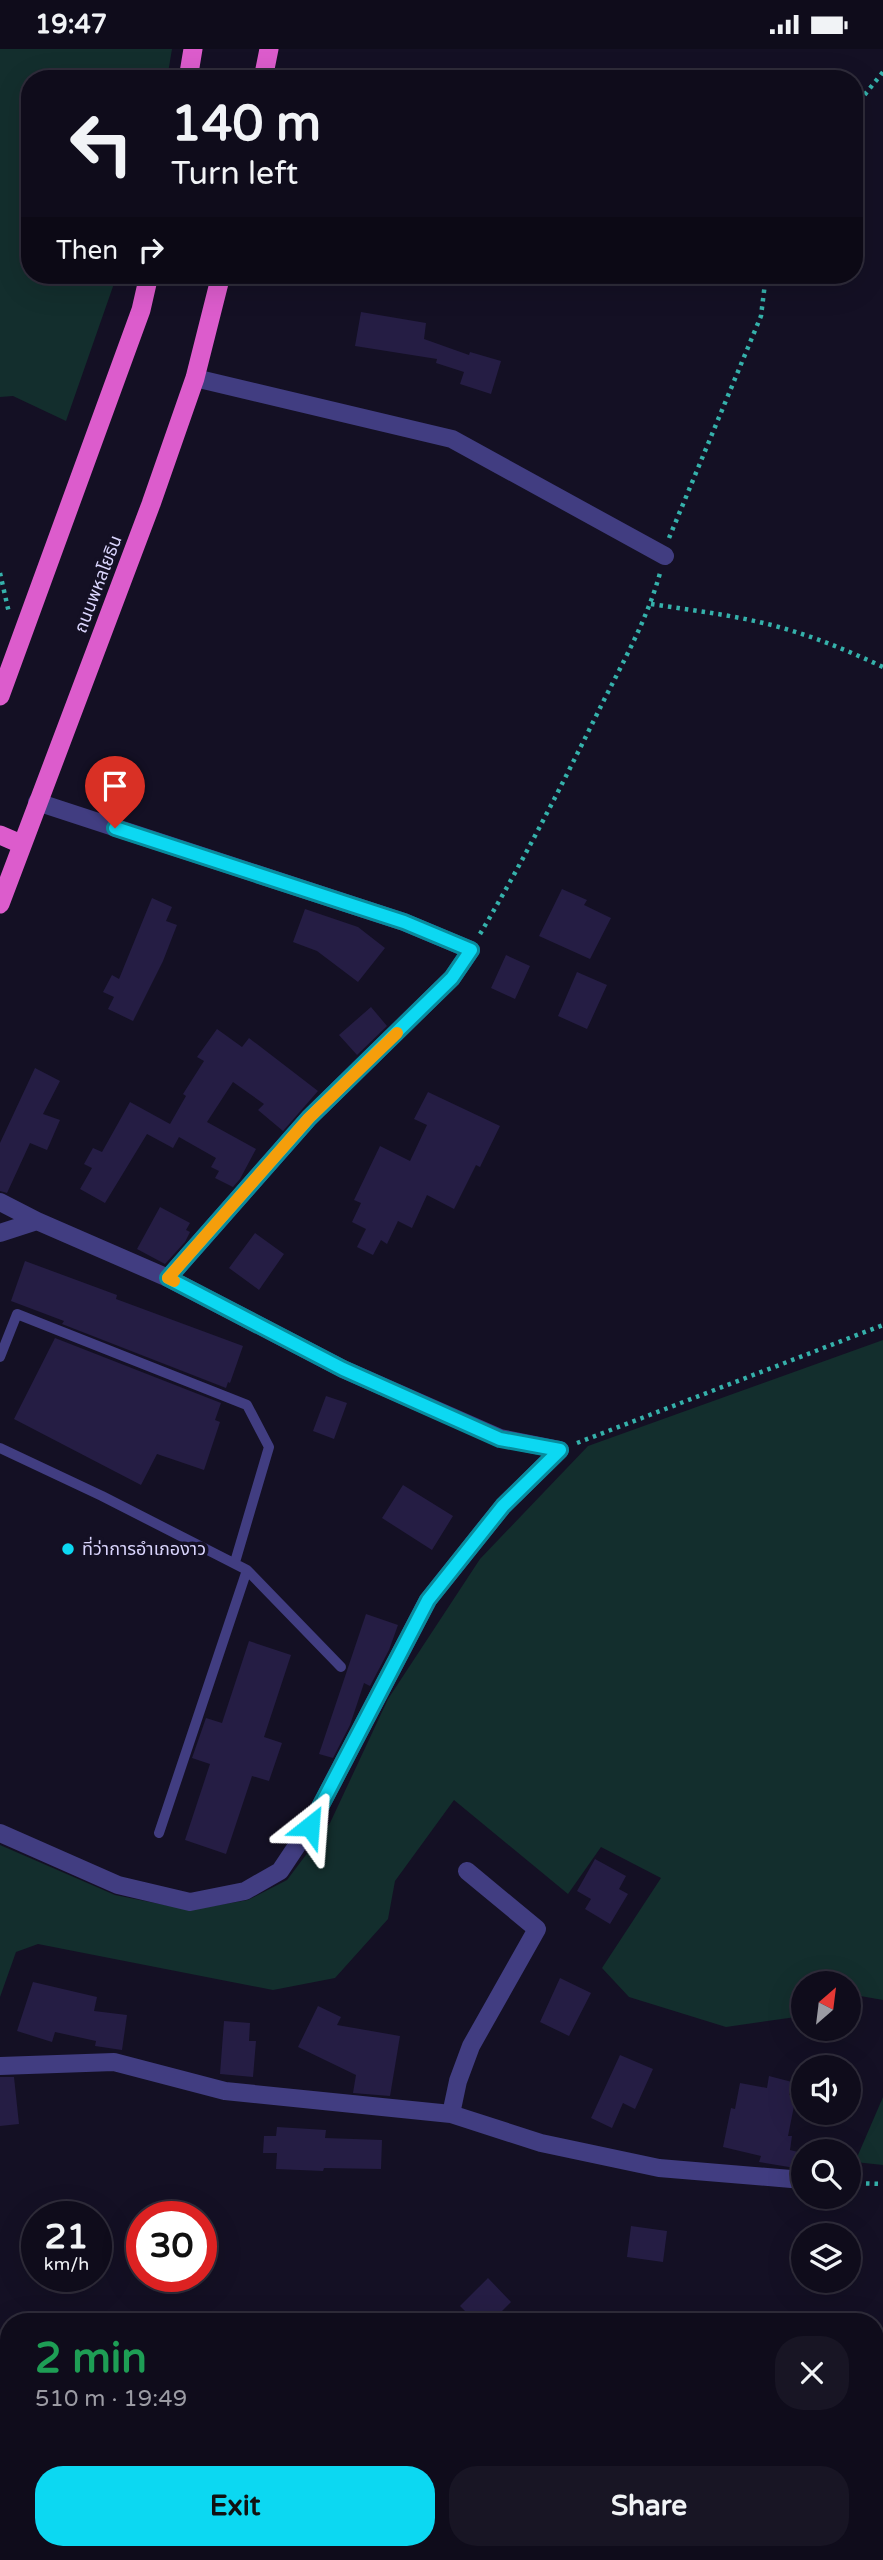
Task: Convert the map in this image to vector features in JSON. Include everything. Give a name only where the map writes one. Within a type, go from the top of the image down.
[{"type":"highway","points":[[189,70],[192,49]]},
{"type":"highway","points":[[265,70],[269,49]]},
{"type":"highway","points":[[0,696],[141,310],[147,284]]},
{"type":"highway","name":"ถนนพหลโยธิน","points":[[0,904],[151,504],[195,378],[219,284]]},
{"type":"highway","points":[[0,835],[21,843]]},
{"type":"street","points":[[195,378],[452,439],[665,556]]},
{"type":"street","points":[[37,802],[404,922],[471,950],[452,978],[309,1118],[168,1278]]},
{"type":"street","points":[[0,1202],[168,1278],[343,1369],[500,1439],[560,1450]]},
{"type":"street","points":[[0,1233],[37,1221]]},
{"type":"street","points":[[0,1833],[118,1885],[190,1902],[244,1891],[279,1871],[310,1826],[428,1600],[503,1506],[560,1450]]},
{"type":"street","points":[[451,2115],[458,2081],[471,2046],[537,1929],[467,1871]]},
{"type":"street","points":[[0,2066],[114,2062],[225,2091],[451,2115],[541,2143],[660,2168],[791,2178]]},
{"type":"lane","points":[[0,1357],[17,1314],[247,1405],[269,1447],[235,1562]]},
{"type":"lane","points":[[0,1448],[235,1562],[247,1570],[341,1667]]},
{"type":"lane","points":[[159,1833],[247,1570]]},
{"type":"path","points":[[863,97],[883,72]]},
{"type":"path","points":[[471,950],[517,872],[651,604],[670,537],[761,316],[765,284]]},
{"type":"path","points":[[651,604],[731,615],[785,628],[836,645],[883,667]]},
{"type":"path","points":[[560,1450],[883,1325]]},
{"type":"path","points":[[861,2183],[883,2183]]},
{"type":"green space","points":[[0,49],[172,49],[168,70],[21,70],[21,284],[114,284],[66,421],[13,396],[0,397]]},
{"type":"green space","points":[[883,1340],[883,2000],[861,1996],[861,1971],[791,1971],[791,2018],[726,2027],[629,1997],[602,1968],[661,1878],[601,1847],[568,1894],[454,1800],[395,1881],[388,1919],[335,1978],[273,1990],[38,1944],[16,1952],[0,1997],[0,1845],[115,1895],[190,1910],[248,1900],[287,1880],[330,1823],[388,1699],[480,1559],[588,1446]]},
{"type":"green space","points":[[883,2097],[883,2165],[861,2163],[861,2148]]},
{"type":"building","points":[[361,312],[426,323],[424,339],[469,355],[470,352],[501,361],[491,394],[460,384],[464,372],[436,363],[437,359],[355,346]]},
{"type":"building","points":[[562,889],[587,900],[584,905],[611,918],[590,959],[539,936]]},
{"type":"building","points":[[152,898],[172,907],[166,921],[177,925],[163,961],[133,1021],[108,1009],[114,997],[103,992],[112,975],[119,979]]},
{"type":"building","points":[[305,909],[358,927],[385,948],[358,982],[317,951],[293,942]]},
{"type":"building","points":[[506,955],[530,966],[515,999],[491,988]]},
{"type":"building","points":[[577,972],[607,985],[587,1029],[558,1016]]},
{"type":"building","points":[[371,1007],[387,1026],[357,1055],[339,1035]]},
{"type":"building","points":[[217,1029],[242,1047],[249,1038],[318,1091],[283,1131],[258,1110],[264,1104],[233,1082],[207,1122],[256,1149],[233,1187],[215,1178],[219,1171],[211,1167],[216,1158],[179,1137],[173,1148],[147,1134],[105,1203],[80,1189],[92,1168],[84,1164],[93,1148],[102,1152],[130,1102],[170,1124],[186,1096],[183,1094],[204,1061],[197,1057]]},
{"type":"building","points":[[35,1068],[60,1081],[43,1114],[60,1120],[47,1150],[30,1143],[7,1193],[0,1191],[0,1143]]},
{"type":"building","points":[[428,1092],[500,1126],[480,1167],[476,1165],[454,1209],[427,1195],[412,1228],[398,1221],[387,1244],[381,1240],[373,1255],[357,1247],[366,1229],[352,1222],[361,1203],[354,1200],[380,1146],[410,1161],[427,1125],[414,1119]]},
{"type":"building","points":[[160,1207],[190,1223],[186,1230],[190,1232],[185,1242],[165,1264],[137,1249]]},
{"type":"building","points":[[255,1233],[284,1254],[259,1290],[229,1268]]},
{"type":"building","points":[[25,1261],[117,1295],[116,1299],[243,1346],[230,1383],[228,1382],[226,1388],[62,1324],[64,1321],[11,1301]]},
{"type":"building","points":[[55,1338],[221,1403],[215,1420],[220,1422],[204,1470],[157,1454],[141,1485],[14,1419]]},
{"type":"building","points":[[326,1396],[347,1403],[334,1439],[313,1431]]},
{"type":"building","points":[[403,1485],[453,1516],[432,1550],[382,1518]]},
{"type":"building","points":[[366,1614],[398,1625],[389,1650],[370,1686],[364,1683],[350,1725],[333,1758],[319,1754]]},
{"type":"building","points":[[249,1641],[291,1655],[264,1737],[282,1743],[269,1781],[252,1776],[226,1854],[185,1840],[210,1764],[192,1758],[206,1718],[222,1723]]},
{"type":"building","points":[[595,1859],[626,1876],[619,1889],[628,1894],[610,1924],[585,1909],[591,1899],[577,1891]]},
{"type":"building","points":[[560,1978],[591,1993],[569,2036],[540,2022]]},
{"type":"building","points":[[33,1982],[97,1997],[94,2011],[127,2015],[122,2050],[95,2046],[96,2041],[55,2032],[52,2042],[17,2031]]},
{"type":"building","points":[[318,2006],[341,2017],[337,2025],[400,2036],[390,2096],[353,2093],[356,2075],[298,2047]]},
{"type":"building","points":[[224,2021],[250,2023],[249,2041],[256,2041],[253,2077],[220,2074]]},
{"type":"building","points":[[620,2055],[653,2069],[635,2109],[623,2103],[612,2128],[591,2118]]},
{"type":"building","points":[[769,2076],[791,2082],[791,2121],[788,2136],[792,2136],[791,2167],[759,2162],[761,2156],[723,2147],[731,2108],[735,2109],[740,2083],[767,2088]]},
{"type":"building","points":[[0,2077],[14,2077],[19,2124],[0,2126]]},
{"type":"building","points":[[277,2127],[326,2130],[325,2138],[382,2140],[381,2169],[276,2169],[277,2153],[263,2153],[264,2136],[276,2136]]},
{"type":"building","points":[[631,2226],[667,2231],[663,2262],[627,2257]]},
{"type":"building","points":[[488,2278],[511,2302],[500,2313],[467,2313],[460,2306]]},
{"type":"slow traffic","points":[[174,1281],[168,1278],[309,1118],[397,1033]]},
{"type":"place","name":"ที่ว่าการอำเภองาว","points":[[68,1549]]},
{"type":"route","points":[[115,828],[404,922],[471,950],[452,978],[309,1118],[168,1278],[343,1369],[500,1439],[560,1450],[503,1506],[428,1600],[310,1826]]}]
